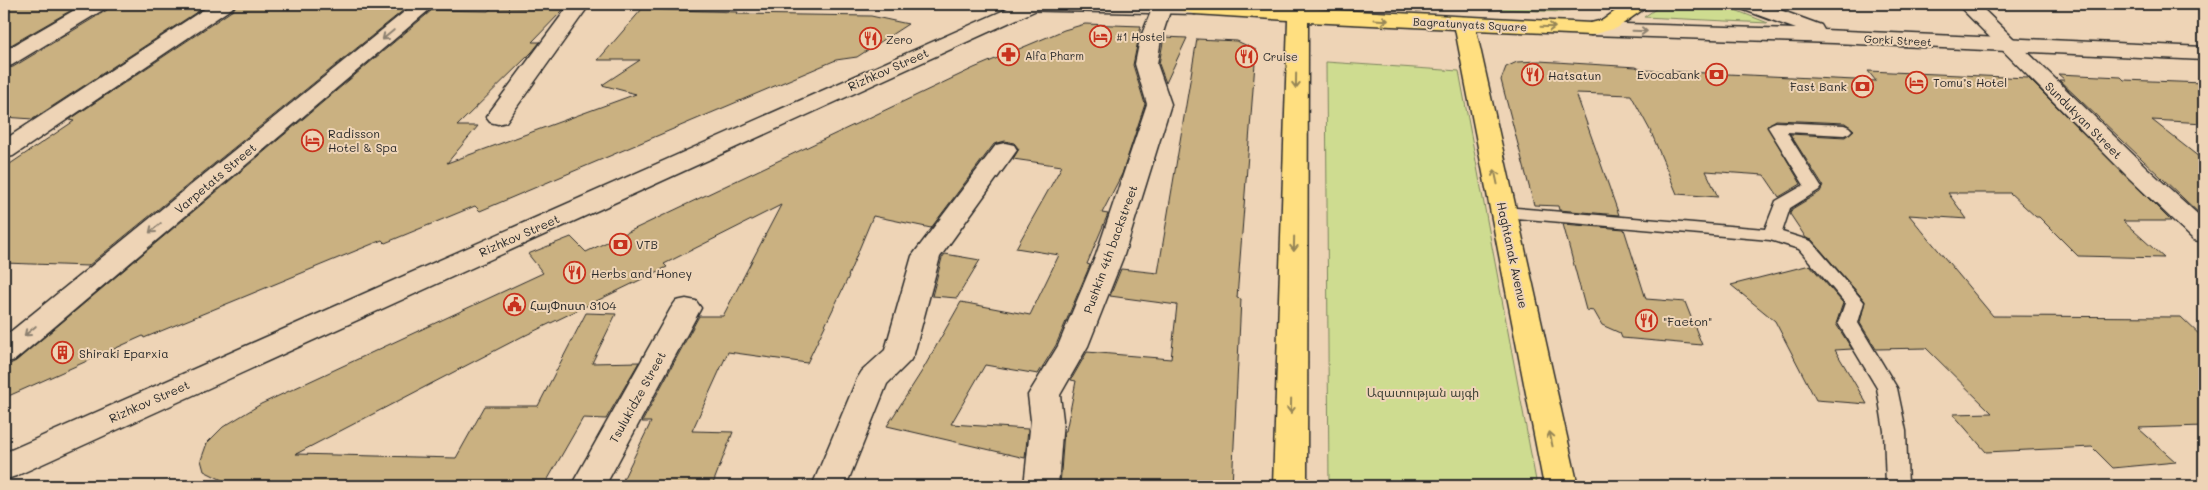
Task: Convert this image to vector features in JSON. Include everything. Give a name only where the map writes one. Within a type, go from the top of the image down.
[{"type":"highway","name":"Bagratunyats Square","points":[[1168,6],[1298,15],[1591,29],[1610,24],[1638,4]]},
{"type":"highway","points":[[1290,486],[1298,15]]},
{"type":"highway","name":"Haghtanak Avenue","points":[[1464,24],[1561,486]]},
{"type":"street","points":[[4,60],[99,4]]},
{"type":"street","points":[[4,151],[225,4]]},
{"type":"street","name":"Varpetats Street","points":[[4,353],[426,4]]},
{"type":"street","points":[[498,117],[580,4]]},
{"type":"street","points":[[1012,4],[1168,6]]},
{"type":"street","name":"Rizhkov Street","points":[[4,467],[1034,4]]},
{"type":"street","points":[[1746,4],[1834,37]]},
{"type":"street","name":"Sundukyan Street","points":[[1967,4],[2138,173],[2204,234]]},
{"type":"street","name":"Pushkin 4th backstreet","points":[[1041,486],[1047,420],[1044,395],[1074,346],[1099,282],[1159,104],[1153,82],[1146,68],[1151,34],[1168,6]]},
{"type":"street","name":"Gorki Street","points":[[1591,29],[1834,37],[2204,54]]},
{"type":"street","points":[[829,486],[873,379],[899,354],[926,256],[1004,150]]},
{"type":"street","name":"Tsulukidze Street","points":[[588,486],[686,308]]},
{"type":"lane","points":[[1772,235],[1782,205],[1813,187],[1776,127],[1844,130]]},
{"type":"lane","points":[[1504,212],[1772,235],[1805,245],[1856,302],[1848,323],[1887,388],[1895,431],[1897,486]]},
{"type":"green space","points":[[1396,4],[1590,4],[1562,12]]},
{"type":"green space","points":[[1663,4],[1720,4],[1768,23],[1644,17]]},
{"type":"green space","name":"Ազատության այգի","points":[[1326,62],[1459,71],[1537,486],[1329,486]]},
{"type":"building","points":[[4,4],[82,4],[4,49]]},
{"type":"building","points":[[111,4],[209,4],[33,119],[4,117],[4,69],[13,67],[107,10]]},
{"type":"building","points":[[237,4],[404,4],[398,8],[405,9],[88,266],[4,263],[4,168],[74,121],[69,120],[233,10]]},
{"type":"building","points":[[493,7],[564,9],[532,42],[540,42],[532,52],[457,126],[478,126],[447,163],[636,94],[602,85],[640,60],[598,60],[642,9],[738,12],[737,14],[871,16],[908,24],[857,57],[836,60],[480,211],[475,206],[385,243],[382,240],[144,338],[143,336],[4,398],[4,367],[16,361],[432,10],[488,11]]},
{"type":"building","points":[[1085,24],[1141,26],[1133,65],[1145,104],[1122,174],[1102,213],[1108,214],[1087,264],[1090,265],[1056,345],[1038,374],[985,365],[951,424],[1028,429],[1025,458],[887,426],[922,371],[961,302],[1030,315],[1059,255],[1016,248],[1062,166],[1013,159],[1019,149],[1014,143],[1005,141],[994,144],[931,228],[873,216],[849,276],[807,363],[728,352],[692,431],[733,432],[712,486],[620,486],[651,422],[642,422],[699,316],[723,316],[781,205],[664,264],[667,267],[525,335],[296,454],[456,458],[485,406],[538,406],[586,313],[616,314],[592,363],[639,362],[606,419],[583,418],[544,486],[250,486],[224,481],[204,471],[201,460],[207,443],[223,427],[261,404],[543,273],[528,254],[571,237],[586,252],[974,68],[1064,30]]},
{"type":"building","points":[[1164,37],[1187,38],[1166,83],[1159,64]]},
{"type":"building","points":[[1197,39],[1237,41],[1256,50],[1237,298],[1241,299],[1232,486],[1060,486],[1064,431],[1066,431],[1076,381],[1071,380],[1087,352],[1171,359],[1177,305],[1110,296],[1121,269],[1158,273]]},
{"type":"building","points":[[1539,61],[1636,67],[1642,70],[1876,81],[1868,71],[2028,78],[2171,221],[2123,221],[2164,258],[2078,256],[2039,217],[2036,217],[2010,193],[1948,193],[1967,219],[1909,215],[1993,316],[2181,317],[2204,339],[2204,426],[2138,428],[2176,462],[2113,468],[2092,447],[1986,452],[1953,414],[1992,413],[1926,348],[1876,349],[1860,323],[1865,301],[1812,240],[1806,238],[1790,214],[1792,209],[1820,192],[1823,186],[1790,134],[1845,137],[1854,130],[1845,123],[1776,120],[1767,126],[1801,184],[1779,197],[1764,175],[1706,171],[1718,197],[1677,194],[1651,132],[1631,95],[1576,93],[1619,215],[1559,210],[1558,206],[1534,205],[1501,80],[1506,67],[1517,62]]},
{"type":"building","points":[[2058,74],[2121,77],[2124,80],[2204,83],[2204,123],[2152,120],[2204,161],[2204,218],[2059,80],[2065,80]]},
{"type":"building","points":[[1563,224],[1624,229],[1646,299],[1685,302],[1702,345],[1622,338],[1620,333],[1602,325],[1594,311],[1586,310]]},
{"type":"building","points":[[945,254],[980,260],[957,298],[932,296],[942,258]]},
{"type":"building","points":[[1810,265],[1843,303],[1836,324],[1852,349],[1835,350],[1867,404],[1816,400],[1775,321],[1731,285]]},
{"type":"place","name":"#1 Hostel","points":[[1100,36]]},
{"type":"place","name":"Zero","points":[[870,39]]},
{"type":"place","name":"Alfa Pharm","points":[[1009,55]]},
{"type":"place","name":"Cruise","points":[[1247,56]]},
{"type":"place","name":"Evocabank","points":[[1716,74]]},
{"type":"place","name":"Hatsatun","points":[[1532,75]]},
{"type":"place","name":"Tomu’s Hotel","points":[[1917,82]]},
{"type":"place","name":"Fast Bank","points":[[1863,86]]},
{"type":"place","name":"Radisson Hotel & Spa","points":[[312,140]]},
{"type":"place","name":"VTB","points":[[620,244]]},
{"type":"place","name":"Herbs and Honey","points":[[575,273]]},
{"type":"place","name":"ՀայՓոստ 3104","points":[[514,305]]},
{"type":"place","name":"\"Faeton\"","points":[[1647,321]]},
{"type":"place","name":"Shiraki Eparxia","points":[[63,353]]}]
